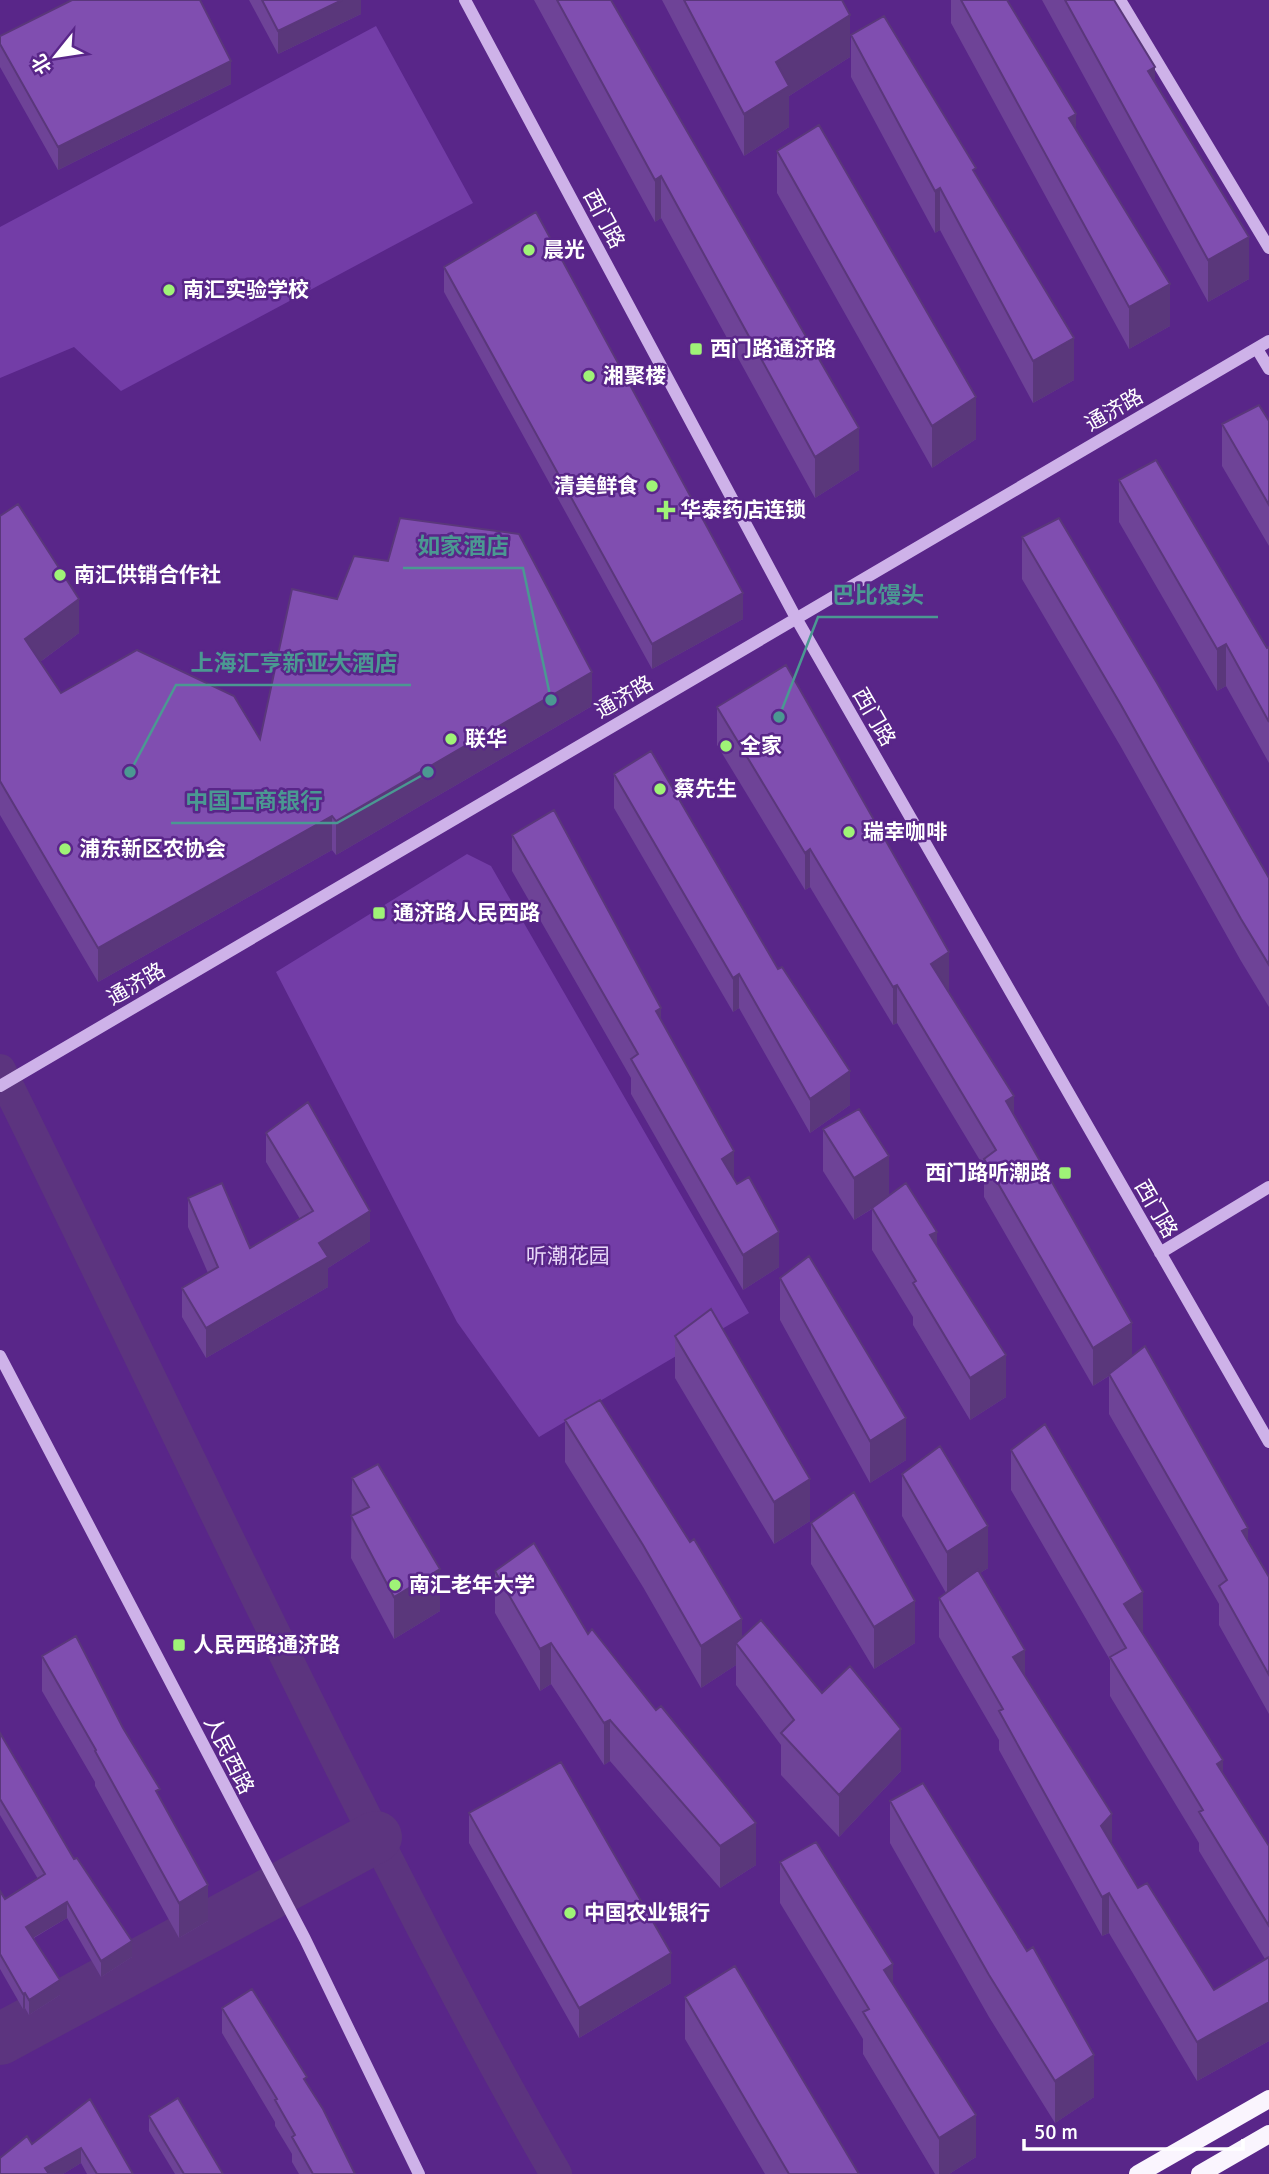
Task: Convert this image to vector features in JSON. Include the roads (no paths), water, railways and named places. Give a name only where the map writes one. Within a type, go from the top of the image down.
[{"type":"main road","points":[[1138,2174],[1269,2099]]},
{"type":"main road","points":[[1200,2174],[1269,2134]]},
{"type":"street","name":"西门路","points":[[466,0],[796,618],[1269,1442]]},
{"type":"street","points":[[1120,0],[1269,248]]},
{"type":"street","name":"通济路","points":[[0,1086],[1269,341]]},
{"type":"street","points":[[1256,349],[1269,369]]},
{"type":"street","points":[[1160,1253],[1269,1186]]},
{"type":"street","name":"人民西路","points":[[0,1356],[303,1937],[419,2174]]},
{"type":"waterway","points":[[0,1070],[341,1768],[472,2023],[556,2174]]},
{"type":"waterway","points":[[0,2039],[376,1837]]},
{"type":"place","name":"晨光","points":[[529,250]]},
{"type":"place","name":"南汇实验学校","points":[[169,290]]},
{"type":"place","name":"西门路通济路","points":[[696,349]]},
{"type":"place","name":"湘聚楼","points":[[589,376]]},
{"type":"place","name":"清美鲜食","points":[[652,486]]},
{"type":"place","name":"华泰药店连锁","points":[[666,510]]},
{"type":"place","name":"南汇供销合作社","points":[[60,575]]},
{"type":"place","name":"如家酒店","points":[[551,700]]},
{"type":"place","name":"巴比馒头","points":[[779,717]]},
{"type":"place","name":"联华","points":[[451,739]]},
{"type":"place","name":"全家","points":[[726,746]]},
{"type":"place","name":"上海汇亨新亚大酒店","points":[[130,772]]},
{"type":"place","name":"中国工商银行","points":[[428,772]]},
{"type":"place","name":"蔡先生","points":[[660,789]]},
{"type":"place","name":"瑞幸咖啡","points":[[849,832]]},
{"type":"place","name":"浦东新区农协会","points":[[65,849]]},
{"type":"place","name":"通济路人民西路","points":[[379,913]]},
{"type":"place","name":"西门路听潮路","points":[[1065,1173]]},
{"type":"place","name":"南汇老年大学","points":[[395,1585]]},
{"type":"place","name":"人民西路通济路","points":[[179,1645]]},
{"type":"place","name":"中国农业银行","points":[[570,1913]]},
{"type":"park label","name":"听潮花园","points":[[568,1256]]}]
